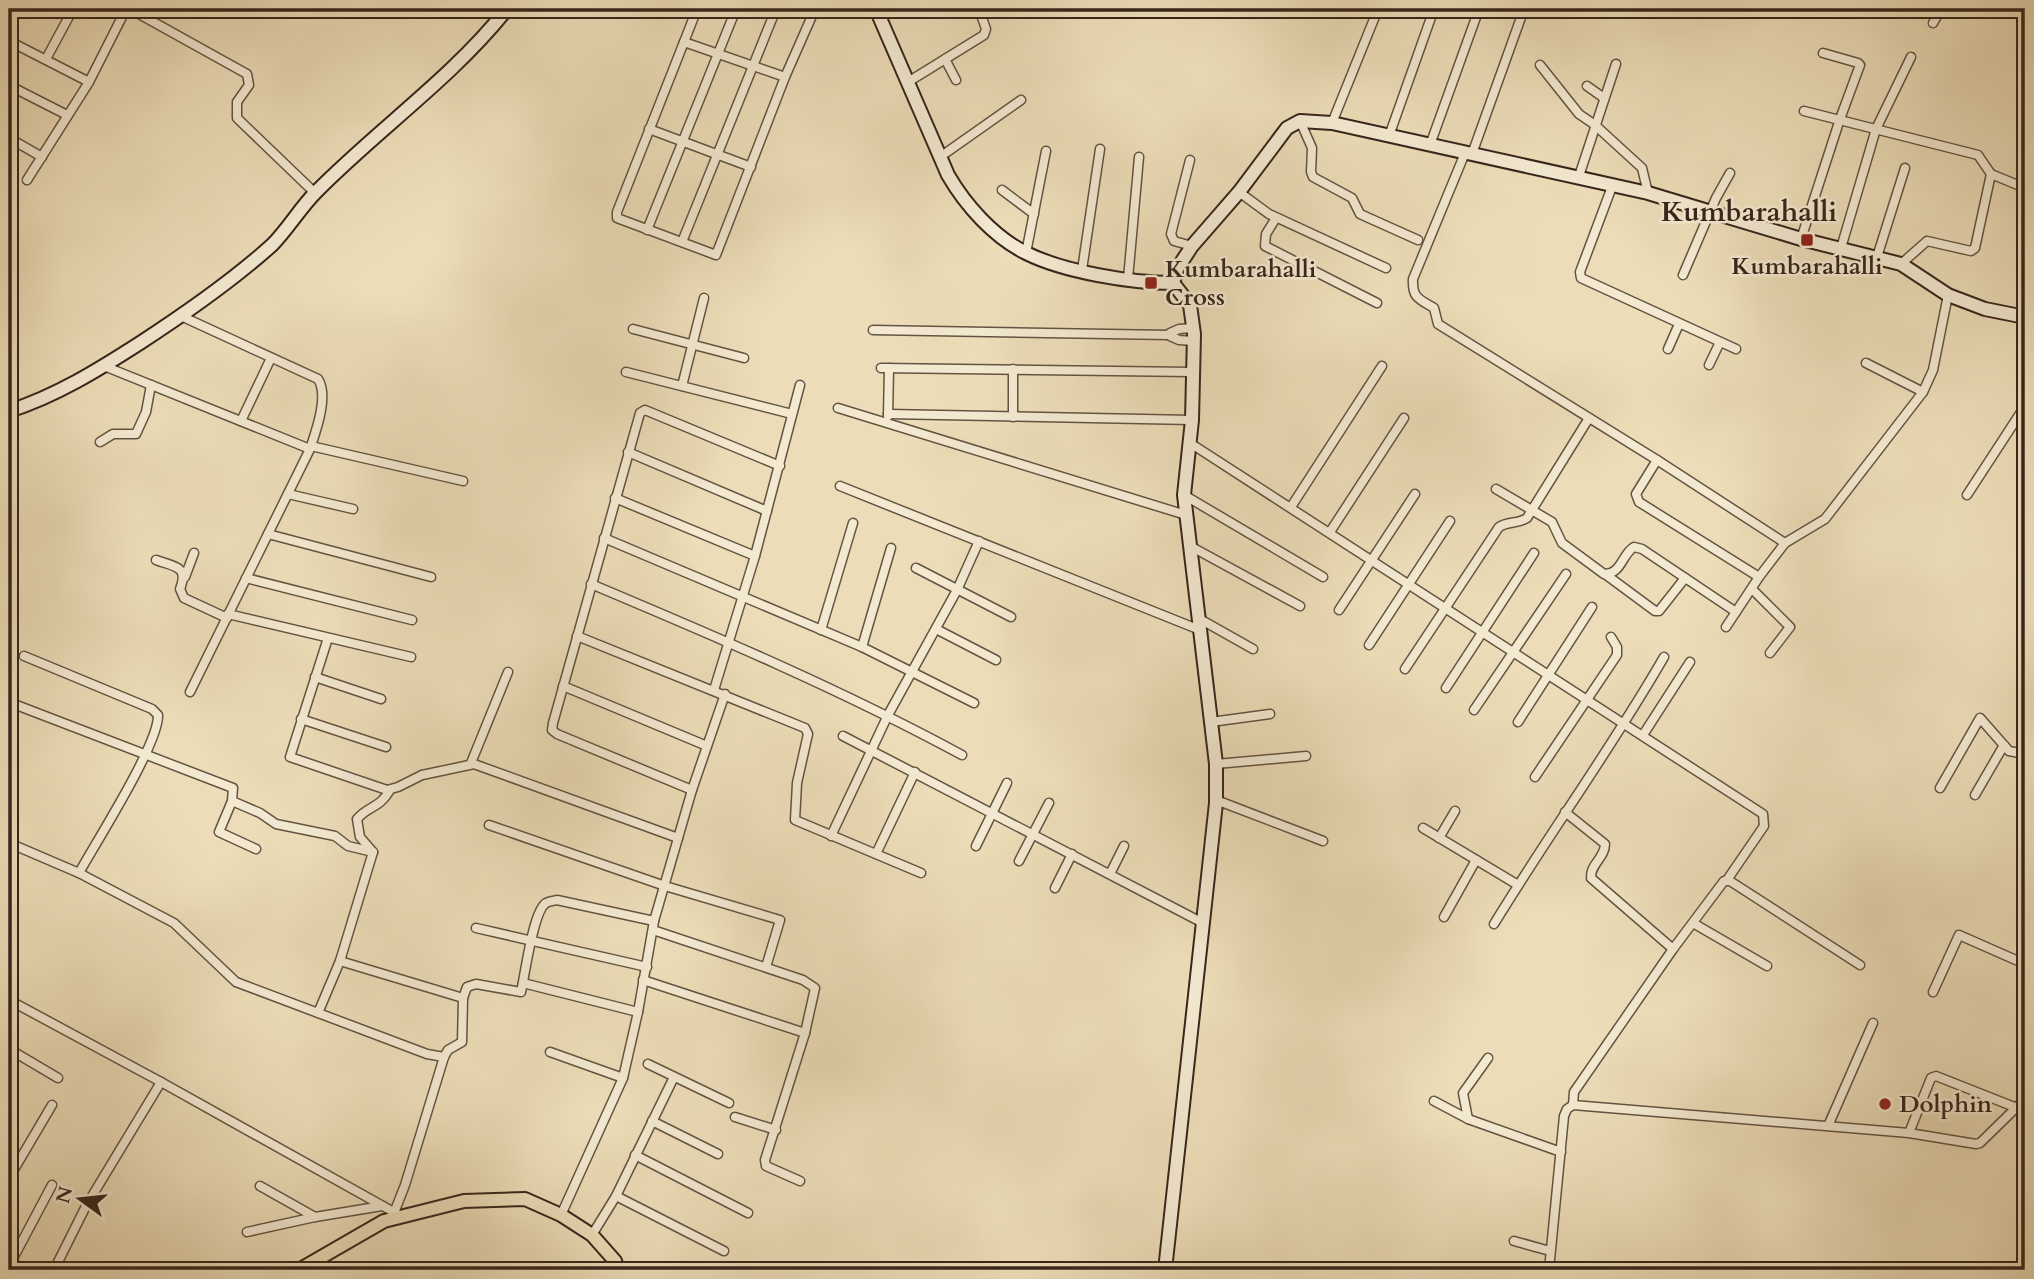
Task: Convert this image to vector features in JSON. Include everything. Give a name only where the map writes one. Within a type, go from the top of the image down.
[{"type":"main road","points":[[299,1270],[397,1215],[464,1201],[525,1199],[561,1215],[592,1235],[615,1261],[618,1270]]},
{"type":"main road","points":[[9,1266],[22,1270]]},
{"type":"street","points":[[9,15],[12,9]]},
{"type":"street","points":[[46,59],[73,9]]},
{"type":"street","points":[[27,180],[89,82],[128,9],[247,74],[249,85],[237,102],[237,118],[315,193]]},
{"type":"street","points":[[9,411],[56,393],[104,366],[181,316],[237,274],[274,243],[315,193],[442,79],[506,9]]},
{"type":"street","points":[[697,9],[617,212],[617,218],[717,254],[785,77],[815,9]]},
{"type":"street","points":[[647,230],[736,9]]},
{"type":"street","points":[[682,242],[776,9]]},
{"type":"street","points":[[876,9],[940,157],[960,195],[1000,235],[1026,253],[1054,263],[1151,283],[1173,283]]},
{"type":"street","points":[[908,82],[984,34],[986,29],[979,9]]},
{"type":"street","points":[[1332,123],[1378,9]]},
{"type":"street","points":[[1389,136],[1434,9]]},
{"type":"street","points":[[1430,145],[1479,9]]},
{"type":"street","points":[[1524,9],[1469,153],[1413,279],[1412,290],[1416,296],[1434,308],[1438,324],[1786,543]]},
{"type":"street","points":[[1933,23],[1941,9]]},
{"type":"street","points":[[9,41],[89,82]]},
{"type":"street","points":[[684,42],[785,77]]},
{"type":"street","points":[[1801,239],[1860,64],[1823,53]]},
{"type":"street","points":[[1841,248],[1876,129],[1911,57]]},
{"type":"street","points":[[945,59],[956,80]]},
{"type":"street","points":[[1579,176],[1616,64]]},
{"type":"street","points":[[1540,65],[1579,114],[1642,167],[1648,192]]},
{"type":"street","points":[[1587,86],[1604,98]]},
{"type":"street","points":[[14,88],[67,116]]},
{"type":"street","points":[[940,157],[1021,100]]},
{"type":"street","points":[[1804,111],[1978,155],[1991,174],[2025,188]]},
{"type":"street","points":[[1300,121],[1312,148],[1313,177],[1352,198],[1360,214],[1418,240]]},
{"type":"street","points":[[1173,283],[1177,270],[1192,246],[1239,192],[1287,128],[1300,121],[1332,123],[1648,192],[1801,239],[1901,264],[1948,295],[1985,309],[2025,317]]},
{"type":"street","points":[[649,129],[751,167]]},
{"type":"street","points":[[9,138],[42,157]]},
{"type":"street","points":[[1082,270],[1100,149]]},
{"type":"street","points":[[1026,253],[1046,151]]},
{"type":"street","points":[[1128,279],[1139,157]]},
{"type":"street","points":[[1190,160],[1171,234],[1174,241],[1192,246]]},
{"type":"street","points":[[1877,257],[1905,169]]},
{"type":"street","points":[[1683,275],[1730,173]]},
{"type":"street","points":[[1901,264],[1927,241],[1971,251],[1975,248],[1991,174]]},
{"type":"street","points":[[1613,184],[1580,272],[1581,278],[1736,349]]},
{"type":"street","points":[[1002,190],[1034,214]]},
{"type":"street","points":[[1239,192],[1276,218],[1386,268]]},
{"type":"street","points":[[1276,218],[1266,234],[1265,246],[1377,303]]},
{"type":"street","points":[[1165,1270],[1216,800],[1216,764],[1184,495],[1192,420],[1194,334],[1190,305],[1173,283]]},
{"type":"street","points":[[1726,627],[1759,577],[1786,543],[1825,519],[1923,392],[1933,370],[1948,295]]},
{"type":"street","points":[[682,386],[704,299]]},
{"type":"street","points":[[181,316],[318,379],[322,388],[319,424],[311,447],[190,692]]},
{"type":"street","points":[[1668,349],[1679,324]]},
{"type":"street","points":[[633,329],[744,358]]},
{"type":"street","points":[[873,330],[1170,335],[1179,329],[1194,334]]},
{"type":"street","points":[[1709,365],[1720,342]]},
{"type":"street","points":[[241,421],[271,358]]},
{"type":"street","points":[[1866,363],[1923,392]]},
{"type":"street","points":[[104,366],[311,447],[463,481]]},
{"type":"street","points":[[1291,507],[1382,366]]},
{"type":"street","points":[[888,418],[885,368],[1192,372]]},
{"type":"street","points":[[1013,369],[1013,417]]},
{"type":"street","points":[[626,372],[792,414]]},
{"type":"street","points":[[100,442],[113,434],[136,434],[146,412],[151,385]]},
{"type":"street","points":[[714,690],[755,556],[800,385]]},
{"type":"street","points":[[1967,495],[2025,406]]},
{"type":"street","points":[[838,408],[888,418],[1186,515]]},
{"type":"street","points":[[692,790],[552,730],[563,686],[639,413],[645,411],[780,466]]},
{"type":"street","points":[[888,418],[1192,420]]},
{"type":"street","points":[[1330,532],[1404,418]]},
{"type":"street","points":[[1405,669],[1499,527],[1527,518],[1589,418]]},
{"type":"street","points":[[1190,443],[1763,814],[1764,826],[1574,1092],[1573,1105]]},
{"type":"street","points":[[628,452],[767,511]]},
{"type":"street","points":[[1657,460],[1636,494],[1639,502],[1759,577]]},
{"type":"street","points":[[840,486],[1199,624],[1253,649]]},
{"type":"street","points":[[1496,489],[1552,522],[1562,543],[1655,611],[1660,611],[1685,578]]},
{"type":"street","points":[[288,494],[353,509]]},
{"type":"street","points":[[1339,610],[1415,494]]},
{"type":"street","points":[[1184,495],[1323,577]]},
{"type":"street","points":[[615,498],[755,556]]},
{"type":"street","points":[[1369,645],[1450,521]]},
{"type":"street","points":[[821,630],[853,523]]},
{"type":"street","points":[[268,534],[430,577]]},
{"type":"street","points":[[604,538],[862,647],[974,703]]},
{"type":"street","points":[[831,836],[888,715],[957,590],[979,541]]},
{"type":"street","points":[[1190,546],[1300,606]]},
{"type":"street","points":[[1604,574],[1615,571],[1629,550],[1634,547],[1642,549],[1735,612]]},
{"type":"street","points":[[862,647],[891,548]]},
{"type":"street","points":[[194,553],[180,589],[184,598],[228,616],[411,657]]},
{"type":"street","points":[[1446,688],[1534,553]]},
{"type":"street","points":[[156,561],[180,569],[185,577]]},
{"type":"street","points":[[916,568],[1011,617]]},
{"type":"street","points":[[1474,710],[1566,574]]},
{"type":"street","points":[[246,578],[412,620]]},
{"type":"street","points":[[592,584],[888,715],[962,755]]},
{"type":"street","points":[[1752,589],[1790,627],[1770,653]]},
{"type":"street","points":[[1518,722],[1592,607]]},
{"type":"street","points":[[936,629],[996,660]]},
{"type":"street","points":[[577,636],[725,694],[807,731],[797,783],[795,819],[921,873]]},
{"type":"street","points":[[1535,778],[1617,655],[1617,648],[1611,637]]},
{"type":"street","points":[[328,638],[290,757],[390,790]]},
{"type":"street","points":[[24,656],[156,711],[158,723],[145,755],[79,873]]},
{"type":"street","points":[[1494,923],[1625,724],[1664,657]]},
{"type":"street","points":[[1643,735],[1690,662]]},
{"type":"street","points":[[471,763],[508,672]]},
{"type":"street","points":[[315,677],[381,699]]},
{"type":"street","points":[[563,686],[707,746]]},
{"type":"street","points":[[561,1215],[624,1078],[653,926],[692,790],[725,694]]},
{"type":"street","points":[[11,703],[233,788],[232,801],[219,832],[256,849]]},
{"type":"street","points":[[1211,722],[1270,714]]},
{"type":"street","points":[[1940,788],[1980,718],[2007,748],[2025,754]]},
{"type":"street","points":[[301,719],[386,747]]},
{"type":"street","points":[[843,736],[1203,923]]},
{"type":"street","points":[[1975,794],[2007,748]]},
{"type":"street","points":[[1216,764],[1307,756]]},
{"type":"street","points":[[373,852],[360,838],[357,819],[363,812],[382,803],[390,790],[422,775],[471,763],[678,838]]},
{"type":"street","points":[[876,855],[915,772]]},
{"type":"street","points":[[976,846],[1007,783]]},
{"type":"street","points":[[1216,800],[1323,841]]},
{"type":"street","points":[[232,801],[260,813],[276,824],[335,836],[348,846],[373,852]]},
{"type":"street","points":[[1019,861],[1049,803]]},
{"type":"street","points":[[1439,838],[1455,811]]},
{"type":"street","points":[[1565,812],[1605,844],[1604,853],[1591,869],[1591,878],[1674,949]]},
{"type":"street","points":[[489,825],[665,886],[780,920],[766,967]]},
{"type":"street","points":[[1423,828],[1518,885]]},
{"type":"street","points":[[9,843],[79,873],[174,923],[236,982],[427,1054],[444,1057]]},
{"type":"street","points":[[1110,874],[1124,846]]},
{"type":"street","points":[[318,1013],[340,961],[373,852]]},
{"type":"street","points":[[1055,888],[1072,854]]},
{"type":"street","points":[[1444,917],[1476,860]]},
{"type":"street","points":[[1727,880],[1860,965]]},
{"type":"street","points":[[9,1000],[397,1215],[444,1057],[448,1050],[461,1042],[464,990],[476,984],[519,993],[531,939],[545,904],[557,900],[653,926],[803,980],[815,988],[805,1033],[765,1160],[766,1166],[800,1181]]},
{"type":"street","points":[[1693,923],[1767,966]]},
{"type":"street","points":[[476,928],[647,967]]},
{"type":"street","points":[[1933,992],[1959,935],[2025,964]]},
{"type":"street","points":[[340,961],[463,998]]},
{"type":"street","points":[[643,980],[805,1033]]},
{"type":"street","points":[[523,983],[638,1012]]},
{"type":"street","points":[[1828,1126],[1873,1023]]},
{"type":"street","points":[[9,1049],[58,1078]]},
{"type":"street","points":[[550,1052],[624,1078]]},
{"type":"street","points":[[1468,1119],[1463,1093],[1488,1058]]},
{"type":"street","points":[[648,1064],[729,1103]]},
{"type":"street","points":[[1909,1133],[1931,1078],[1936,1076],[2017,1108]]},
{"type":"street","points":[[592,1235],[616,1196],[674,1077]]},
{"type":"street","points":[[54,1270],[86,1206],[161,1082]]},
{"type":"street","points":[[1549,1270],[1564,1116],[1567,1109],[1573,1105],[1909,1133],[1970,1144],[1980,1143],[2025,1099]]},
{"type":"street","points":[[1434,1101],[1468,1119],[1561,1152]]},
{"type":"street","points":[[9,1178],[52,1105]]},
{"type":"street","points":[[735,1117],[776,1130]]},
{"type":"street","points":[[652,1121],[718,1154]]},
{"type":"street","points":[[635,1155],[748,1213]]},
{"type":"street","points":[[9,1266],[52,1185]]},
{"type":"street","points":[[260,1186],[316,1217]]},
{"type":"street","points":[[616,1196],[724,1251]]},
{"type":"street","points":[[247,1232],[382,1206]]},
{"type":"street","points":[[1514,1241],[1550,1251]]},
{"type":"place","name":"Kumbarahalli","points":[[1807,240]]},
{"type":"place","name":"Kumbarahalli Cross","points":[[1151,283]]},
{"type":"place","name":"Dolphin","points":[[1885,1104]]},
{"type":"district","name":"Kumbarahalli","points":[[1749,212]]}]
